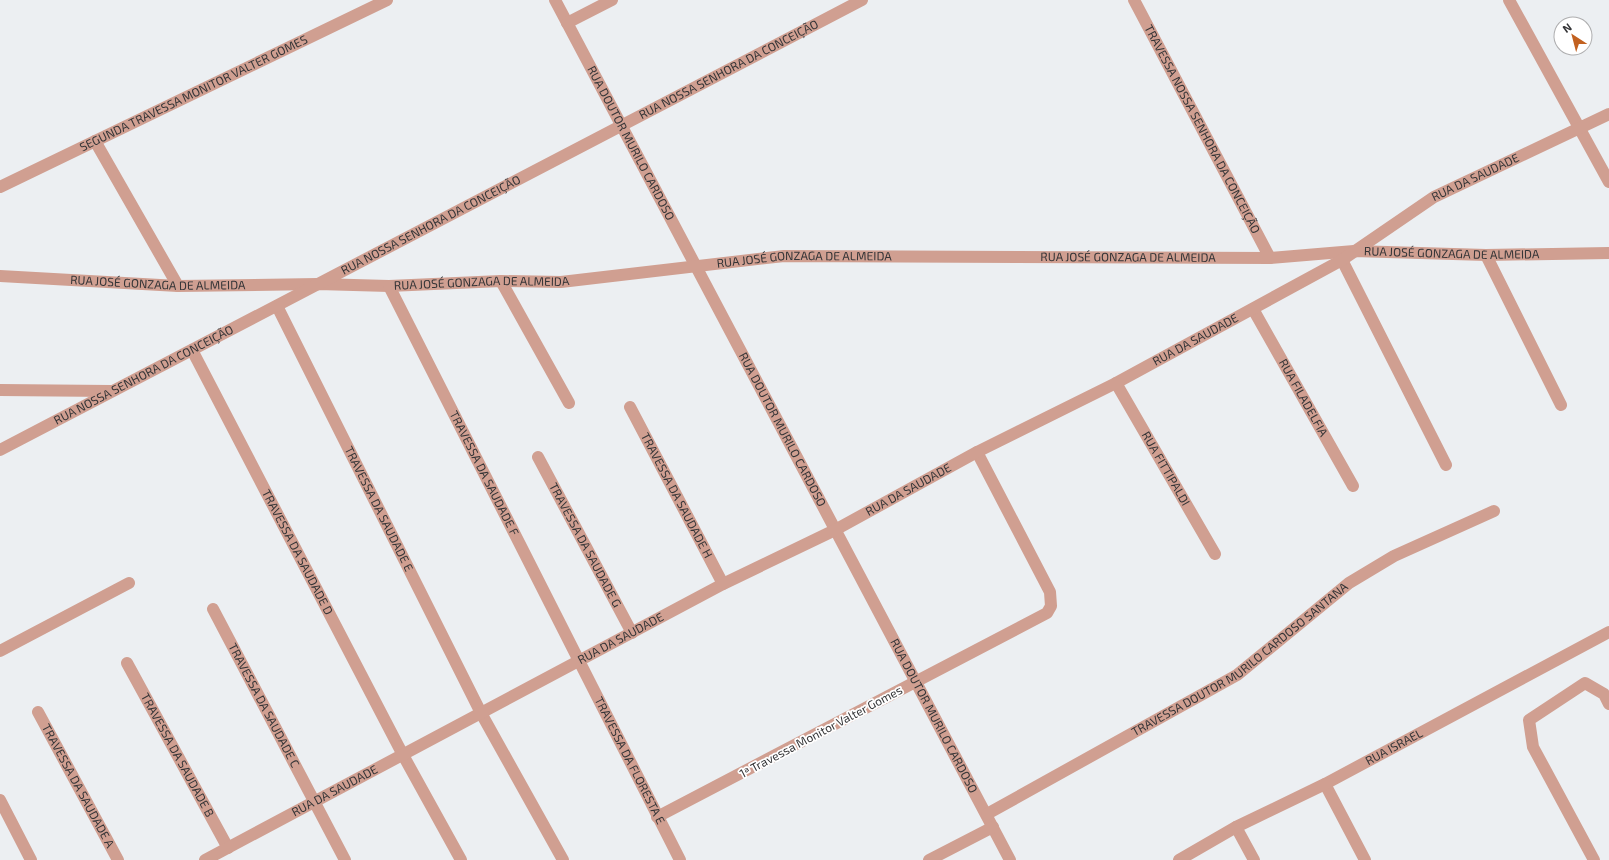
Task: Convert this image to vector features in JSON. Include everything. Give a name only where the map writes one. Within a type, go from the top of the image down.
[{"type":"street","name":"SEGUNDA TRAVESSA MONITOR VALTER GOMES","points":[[0,187],[387,0]]},
{"type":"street","name":"RUA DOUTOR MURILO CARDOSO","points":[[555,0],[1010,860]]},
{"type":"street","points":[[567,23],[612,0]]},
{"type":"street","name":"RUA NOSSA SENHORA DA CONCEIÇÃO","points":[[0,450],[862,0]]},
{"type":"street","name":"TRAVESSA NOSSA SENHORA DA CONCEIÇÃO","points":[[1134,0],[1270,258]]},
{"type":"street","points":[[1509,0],[1609,182]]},
{"type":"street","name":"RUA DA SAUDADE","points":[[208,859],[723,584],[835,530],[977,452],[1116,383],[1342,260],[1434,197],[1609,114]]},
{"type":"street","points":[[95,141],[178,286]]},
{"type":"street","name":"RUA JOSÉ GONZAGA DE ALMEIDA","points":[[0,276],[178,286],[318,284],[389,286],[501,281],[561,282],[695,265],[784,256],[1270,258],[1354,251],[1486,255],[1609,254]]},
{"type":"street","points":[[1486,255],[1561,405]]},
{"type":"street","points":[[1342,260],[1446,464]]},
{"type":"street","points":[[501,281],[569,403]]},
{"type":"street","name":"TRAVESSA DA SAUDADE F","points":[[389,286],[580,660]]},
{"type":"street","name":"TRAVESSA DA SAUDADE E","points":[[277,306],[481,713],[563,860]]},
{"type":"street","name":"RUA FILADELFIA","points":[[1253,309],[1353,486]]},
{"type":"street","name":"TRAVESSA DA SAUDADE D","points":[[192,350],[403,755],[461,860]]},
{"type":"street","name":"RUA FITTIPALDI","points":[[1116,383],[1215,554]]},
{"type":"street","points":[[0,390],[113,391]]},
{"type":"street","name":"TRAVESSA DA SAUDADE H","points":[[630,407],[723,584]]},
{"type":"street","name":"1ª Travessa Monitor Valter Gomes","points":[[657,817],[1047,612],[1051,606],[1050,592],[977,452]]},
{"type":"street","name":"TRAVESSA DA SAUDADE G","points":[[538,457],[632,633]]},
{"type":"street","name":"TRAVESSA DOUTOR MURILO CARDOSO SANTANA","points":[[987,814],[1236,675],[1349,583],[1394,556],[1494,511]]},
{"type":"street","points":[[0,651],[129,583]]},
{"type":"street","name":"TRAVESSA DA SAUDADE C","points":[[213,609],[344,860]]},
{"type":"street","name":"RUA ISRAEL","points":[[1179,860],[1236,826],[1326,784],[1609,632]]},
{"type":"street","name":"TRAVESSA DA FLORESTA E","points":[[580,660],[657,817],[680,860]]},
{"type":"street","name":"TRAVESSA DA SAUDADE B","points":[[127,663],[228,848]]},
{"type":"street","points":[[1594,860],[1533,747],[1529,720],[1586,683],[1604,694],[1609,704]]},
{"type":"street","name":"TRAVESSA DA SAUDADE A","points":[[38,712],[118,860]]},
{"type":"street","points":[[1326,784],[1365,860]]},
{"type":"street","points":[[0,800],[32,860]]},
{"type":"street","points":[[1236,826],[1254,860]]},
{"type":"street","points":[[929,860],[993,827]]}]
